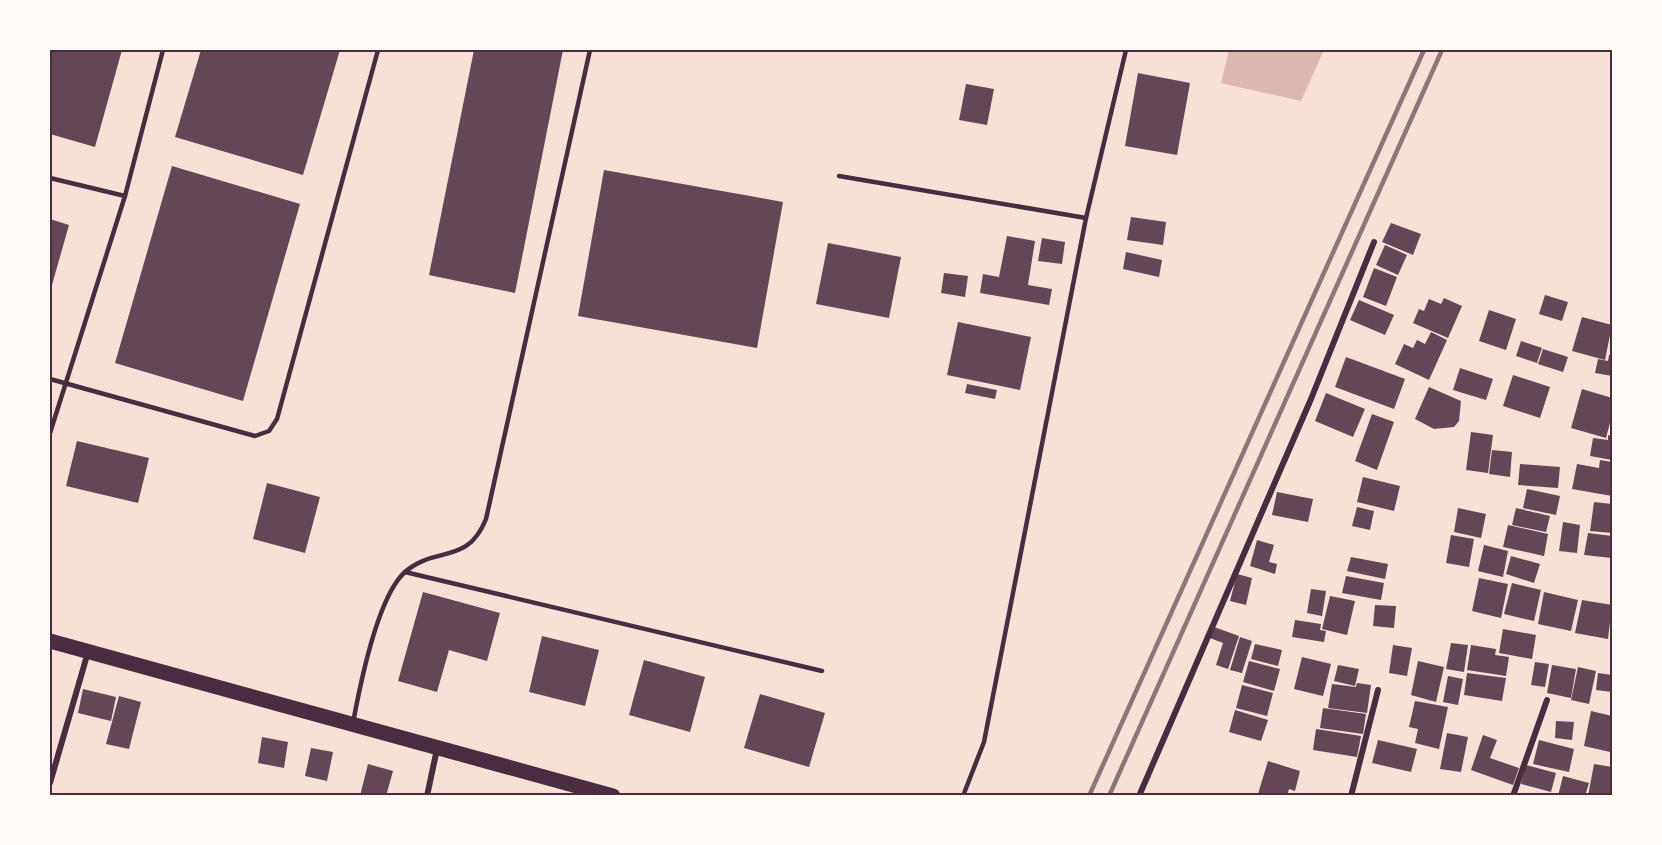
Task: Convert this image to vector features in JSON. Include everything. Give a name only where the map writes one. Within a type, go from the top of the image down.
[{"type":"main road","points":[[50,641],[613,795]]},
{"type":"street","points":[[1139,795],[1311,399],[1374,242]]},
{"type":"street","points":[[50,783],[88,652]]},
{"type":"street","points":[[1351,795],[1378,690]]},
{"type":"street","points":[[1513,795],[1547,700]]},
{"type":"street","points":[[427,795],[438,746]]},
{"type":"lane","points":[[50,434],[64,382],[124,196],[163,50]]},
{"type":"lane","points":[[50,379],[255,436],[268,431],[277,419],[378,50]]},
{"type":"lane","points":[[353,725],[362,675],[389,593],[405,572],[428,560],[468,547],[479,535],[486,519],[590,50]]},
{"type":"lane","points":[[963,795],[984,742],[1086,218],[1126,50]]},
{"type":"lane","points":[[839,176],[1086,218]]},
{"type":"lane","points":[[50,178],[124,196]]},
{"type":"lane","points":[[405,572],[822,671]]},
{"type":"shaded area","points":[[1229,50],[1324,50],[1301,101],[1221,83]]},
{"type":"building","points":[[50,50],[122,50],[95,147],[50,134]]},
{"type":"building","points":[[201,50],[340,50],[303,175],[175,137]]},
{"type":"building","points":[[474,50],[563,50],[515,293],[429,275]]},
{"type":"building","points":[[1138,73],[1190,83],[1177,155],[1125,146]]},
{"type":"building","points":[[966,84],[994,89],[987,125],[959,120]]},
{"type":"building","points":[[172,166],[300,204],[243,401],[115,363]]},
{"type":"building","points":[[604,170],[783,202],[757,348],[578,316]]},
{"type":"building","points":[[1131,217],[1166,222],[1163,245],[1127,240]]},
{"type":"building","points":[[50,219],[69,225],[50,292]]},
{"type":"building","points":[[1391,223],[1421,234],[1413,255],[1382,242]]},
{"type":"building","points":[[1007,236],[1035,241],[1028,285],[1052,289],[1049,305],[980,293],[983,274],[999,277]]},
{"type":"building","points":[[1042,238],[1065,242],[1062,264],[1038,261]]},
{"type":"building","points":[[828,243],[901,257],[889,318],[816,304]]},
{"type":"building","points":[[1385,245],[1407,255],[1398,275],[1376,265]]},
{"type":"building","points":[[1126,252],[1162,260],[1159,277],[1123,269]]},
{"type":"building","points":[[1374,268],[1397,277],[1386,306],[1363,297]]},
{"type":"building","points":[[944,273],[968,276],[965,297],[941,293]]},
{"type":"building","points":[[1545,295],[1568,302],[1562,321],[1539,314]]},
{"type":"building","points":[[1444,298],[1462,306],[1448,338],[1413,323],[1419,309],[1424,311],[1429,299],[1441,304]]},
{"type":"building","points":[[1359,300],[1394,315],[1385,335],[1350,320]]},
{"type":"building","points":[[1489,310],[1516,319],[1506,350],[1479,341]]},
{"type":"building","points":[[1582,317],[1612,325],[1605,360],[1572,351]]},
{"type":"building","points":[[958,322],[1031,337],[1020,390],[947,375]]},
{"type":"building","points":[[1431,332],[1447,340],[1429,380],[1395,364],[1404,344],[1413,348],[1417,340],[1425,344]]},
{"type":"building","points":[[1521,341],[1542,348],[1537,363],[1516,356]]},
{"type":"building","points":[[1543,349],[1568,357],[1563,372],[1538,364]]},
{"type":"building","points":[[1609,355],[1612,355],[1612,376],[1595,373],[1598,359],[1608,361]]},
{"type":"building","points":[[1346,357],[1405,379],[1394,409],[1335,387]]},
{"type":"building","points":[[1460,368],[1493,379],[1486,400],[1453,390]]},
{"type":"building","points":[[1513,375],[1550,387],[1540,418],[1503,406]]},
{"type":"building","points":[[967,384],[997,390],[995,399],[965,393]]},
{"type":"building","points":[[1429,387],[1461,401],[1459,421],[1454,427],[1434,429],[1415,419]]},
{"type":"building","points":[[1582,389],[1612,398],[1612,415],[1606,438],[1571,428]]},
{"type":"building","points":[[1326,393],[1365,409],[1353,437],[1315,421]]},
{"type":"building","points":[[1372,414],[1394,422],[1377,470],[1355,461]]},
{"type":"building","points":[[1471,432],[1493,435],[1488,473],[1466,470]]},
{"type":"building","points":[[1608,435],[1612,436],[1612,460],[1590,456],[1593,438],[1608,440]]},
{"type":"building","points":[[77,441],[149,458],[138,503],[66,486]]},
{"type":"building","points":[[1492,450],[1512,452],[1510,477],[1489,474]]},
{"type":"building","points":[[1600,460],[1612,462],[1612,496],[1572,489],[1577,464],[1599,468]]},
{"type":"building","points":[[1520,464],[1560,467],[1558,488],[1518,485]]},
{"type":"building","points":[[1363,477],[1400,486],[1394,511],[1357,502]]},
{"type":"building","points":[[267,483],[320,497],[305,553],[253,539]]},
{"type":"building","points":[[1527,489],[1560,496],[1556,515],[1523,508]]},
{"type":"building","points":[[1277,492],[1313,499],[1308,522],[1272,515]]},
{"type":"building","points":[[1594,502],[1612,504],[1612,533],[1590,531]]},
{"type":"building","points":[[1357,507],[1374,511],[1370,530],[1352,526]]},
{"type":"building","points":[[1458,508],[1486,514],[1481,538],[1454,532]]},
{"type":"building","points":[[1516,508],[1550,516],[1546,532],[1512,525]]},
{"type":"building","points":[[1563,522],[1580,525],[1577,553],[1559,551]]},
{"type":"building","points":[[1508,525],[1548,534],[1544,556],[1503,547]]},
{"type":"building","points":[[1588,533],[1612,536],[1612,558],[1584,555]]},
{"type":"building","points":[[1451,535],[1474,539],[1469,567],[1446,563]]},
{"type":"building","points":[[1257,540],[1274,545],[1269,562],[1277,564],[1275,574],[1250,566]]},
{"type":"building","points":[[1484,545],[1508,551],[1503,577],[1478,571]]},
{"type":"building","points":[[1511,556],[1540,564],[1534,583],[1506,574]]},
{"type":"building","points":[[1351,557],[1388,564],[1385,579],[1347,571]]},
{"type":"building","points":[[1237,574],[1252,578],[1246,605],[1230,601]]},
{"type":"building","points":[[1346,576],[1384,583],[1381,600],[1342,593]]},
{"type":"building","points":[[1479,578],[1508,584],[1501,618],[1472,611]]},
{"type":"building","points":[[1512,583],[1541,590],[1534,621],[1504,614]]},
{"type":"building","points":[[1311,589],[1326,591],[1322,616],[1307,613]]},
{"type":"building","points":[[423,592],[500,613],[487,661],[449,650],[437,692],[398,681]]},
{"type":"building","points":[[1544,592],[1578,600],[1571,631],[1538,624]]},
{"type":"building","points":[[1330,596],[1355,601],[1347,635],[1322,629]]},
{"type":"building","points":[[1582,600],[1612,605],[1608,639],[1575,633]]},
{"type":"building","points":[[1375,605],[1396,606],[1394,628],[1373,626]]},
{"type":"building","points":[[1295,620],[1321,624],[1320,630],[1326,631],[1324,642],[1292,637]]},
{"type":"building","points":[[1214,627],[1239,636],[1228,669],[1216,665],[1223,643],[1210,638]]},
{"type":"building","points":[[1503,629],[1536,635],[1532,659],[1499,653]]},
{"type":"building","points":[[542,636],[599,650],[585,706],[529,692]]},
{"type":"building","points":[[1240,637],[1252,641],[1242,673],[1230,670]]},
{"type":"building","points":[[1451,643],[1468,645],[1464,672],[1446,669]]},
{"type":"building","points":[[1255,644],[1282,650],[1278,666],[1251,659]]},
{"type":"building","points":[[1393,645],[1412,648],[1407,676],[1389,673]]},
{"type":"building","points":[[1471,645],[1496,649],[1495,655],[1509,657],[1506,676],[1467,670]]},
{"type":"building","points":[[1302,657],[1331,664],[1323,696],[1294,689]]},
{"type":"building","points":[[644,660],[705,677],[690,732],[629,715]]},
{"type":"building","points":[[1249,661],[1280,669],[1274,691],[1243,682]]},
{"type":"building","points":[[1418,661],[1444,667],[1436,702],[1411,695]]},
{"type":"building","points":[[1535,662],[1549,664],[1545,687],[1531,685]]},
{"type":"building","points":[[1338,665],[1359,669],[1355,686],[1334,681]]},
{"type":"building","points":[[1552,665],[1576,669],[1571,698],[1547,693]]},
{"type":"building","points":[[1578,667],[1596,671],[1589,704],[1571,700]]},
{"type":"building","points":[[1467,673],[1506,678],[1502,701],[1464,695]]},
{"type":"building","points":[[1598,673],[1612,675],[1612,692],[1596,690]]},
{"type":"building","points":[[1448,676],[1463,679],[1458,705],[1443,702]]},
{"type":"building","points":[[1357,683],[1371,685],[1367,713],[1328,708],[1332,684],[1356,687]]},
{"type":"building","points":[[1242,685],[1273,693],[1267,716],[1236,708]]},
{"type":"building","points":[[83,689],[116,697],[111,721],[78,713]]},
{"type":"building","points":[[760,694],[825,713],[809,767],[744,748]]},
{"type":"building","points":[[119,696],[141,702],[129,749],[106,744]]},
{"type":"building","points":[[1415,701],[1448,707],[1439,749],[1415,743],[1418,729],[1409,727]]},
{"type":"building","points":[[1323,708],[1366,714],[1363,734],[1320,728]]},
{"type":"building","points":[[1235,710],[1268,720],[1261,741],[1229,732]]},
{"type":"building","points":[[1591,711],[1612,716],[1610,752],[1584,746]]},
{"type":"building","points":[[1556,721],[1574,722],[1572,740],[1555,738]]},
{"type":"building","points":[[1316,729],[1361,736],[1357,757],[1313,750]]},
{"type":"building","points":[[1447,733],[1468,737],[1461,772],[1440,769]]},
{"type":"building","points":[[1483,735],[1497,740],[1490,758],[1519,768],[1513,785],[1471,770]]},
{"type":"building","points":[[262,737],[288,742],[284,768],[258,763]]},
{"type":"building","points":[[1378,740],[1417,749],[1411,772],[1372,763]]},
{"type":"building","points":[[1539,740],[1574,749],[1569,772],[1533,764]]},
{"type":"building","points":[[311,748],[333,752],[327,781],[305,776]]},
{"type":"building","points":[[1268,761],[1300,771],[1295,791],[1289,789],[1287,796],[1258,794]]},
{"type":"building","points":[[368,764],[393,771],[386,796],[360,796]]},
{"type":"building","points":[[1594,764],[1612,767],[1611,796],[1588,796]]},
{"type":"building","points":[[1526,765],[1556,773],[1551,792],[1521,784]]},
{"type":"building","points":[[1563,776],[1589,783],[1585,796],[1558,796]]},
{"type":"railway","points":[[1089,796],[1424,50]]},
{"type":"railway","points":[[1109,796],[1442,50]]}]
